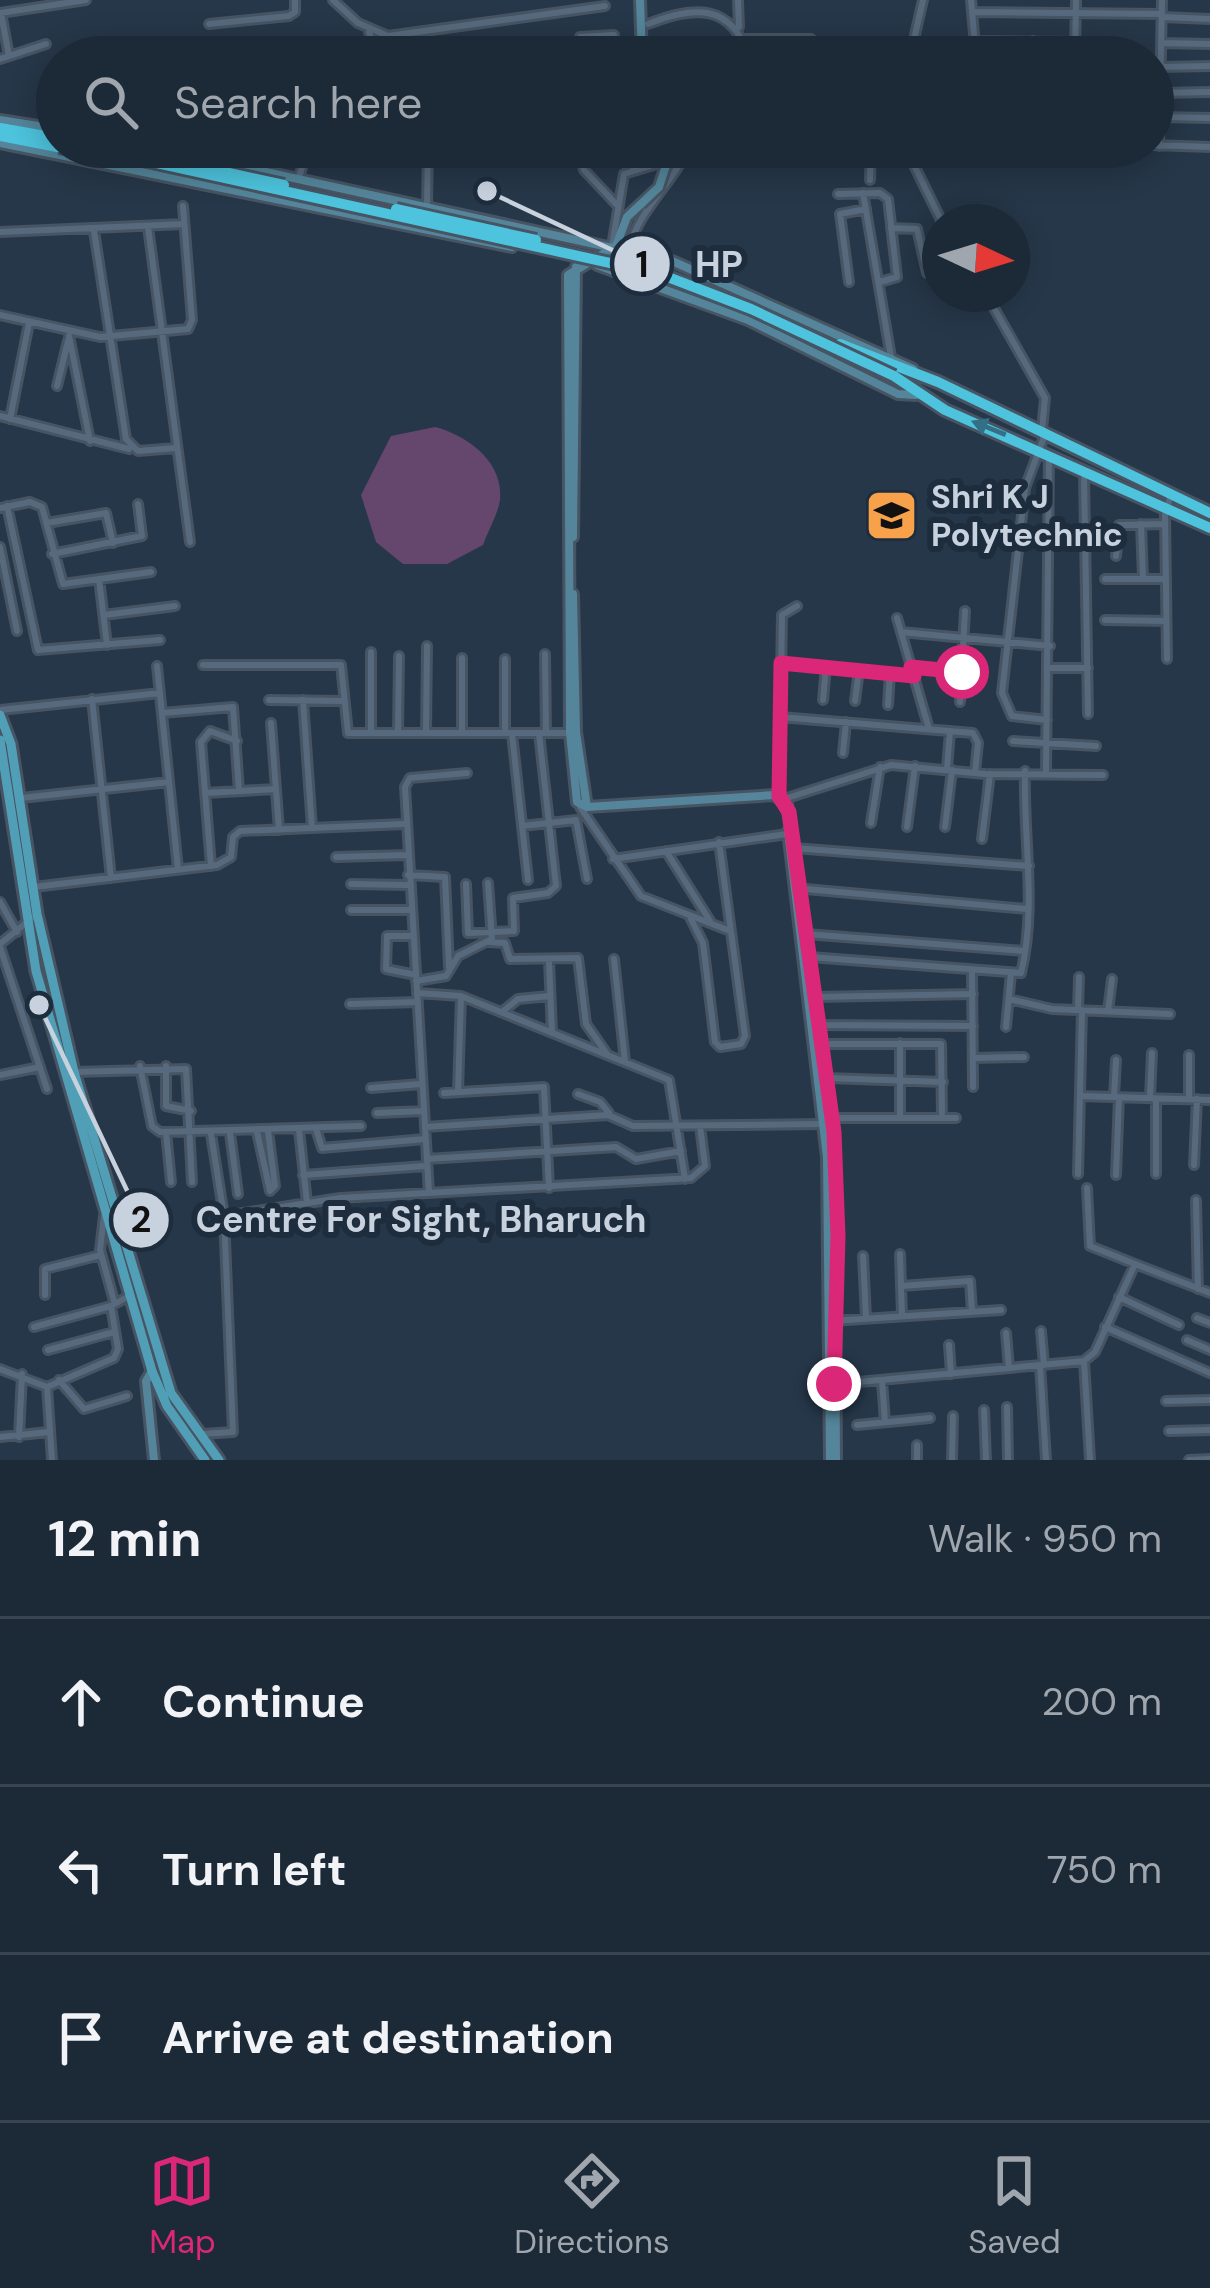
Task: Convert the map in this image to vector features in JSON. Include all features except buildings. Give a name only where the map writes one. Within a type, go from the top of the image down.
[{"type":"highway","points":[[0,132],[36,137]]},
{"type":"highway","points":[[178,168],[660,274],[896,373],[920,377],[1084,470],[1210,513]]},
{"type":"highway","points":[[206,168],[675,272],[840,344],[896,373],[916,395],[1043,444],[1168,501],[1210,528]]},
{"type":"main road","points":[[640,0],[641,36]]},
{"type":"main road","points":[[0,132],[36,140]]},
{"type":"main road","points":[[158,168],[581,264],[748,320],[898,394],[916,395]]},
{"type":"main road","points":[[254,168],[614,246],[706,272],[891,357],[920,377]]},
{"type":"main road","points":[[583,807],[570,733],[568,275],[614,246],[627,217],[659,187],[665,168]]},
{"type":"main road","points":[[581,264],[573,649],[583,807]]},
{"type":"main road","points":[[0,712],[21,798],[37,914],[74,1072],[149,1331],[171,1393],[205,1460]]},
{"type":"main road","points":[[0,740],[49,1023],[129,1296],[152,1371],[192,1436],[219,1460]]},
{"type":"main road","points":[[583,807],[782,797],[794,848],[794,888],[824,1077],[826,1120]]},
{"type":"main road","points":[[789,812],[803,956],[838,1182],[833,1460]]},
{"type":"main road","points":[[152,1371],[146,1381],[154,1460]]},
{"type":"street","points":[[36,47],[4,57],[1,13],[86,0]]},
{"type":"street","points":[[209,23],[289,16],[295,12],[295,0]]},
{"type":"street","points":[[334,0],[368,29],[388,36],[605,6]]},
{"type":"street","points":[[559,0],[561,14]]},
{"type":"street","points":[[581,0],[583,10]]},
{"type":"street","points":[[684,0],[684,11]]},
{"type":"street","points":[[737,0],[742,36]]},
{"type":"street","points":[[915,36],[923,0]]},
{"type":"street","points":[[971,0],[974,36]]},
{"type":"street","points":[[1009,0],[1009,12]]},
{"type":"street","points":[[1042,0],[1042,12]]},
{"type":"street","points":[[1075,36],[1076,0]]},
{"type":"street","points":[[1106,13],[1107,0]]},
{"type":"street","points":[[1133,14],[1134,0]]},
{"type":"street","points":[[1161,36],[1162,0]]},
{"type":"street","points":[[648,24],[684,11],[739,27]]},
{"type":"street","points":[[972,12],[1210,19]]},
{"type":"street","points":[[368,29],[370,36]]},
{"type":"street","points":[[603,36],[614,35]]},
{"type":"street","points":[[1174,43],[1210,44]]},
{"type":"street","points":[[1174,70],[1210,66]]},
{"type":"street","points":[[1174,93],[1210,92]]},
{"type":"street","points":[[1174,115],[1210,118]]},
{"type":"street","points":[[1174,146],[1210,147]]},
{"type":"street","points":[[298,180],[302,168]]},
{"type":"street","points":[[427,205],[428,168]]},
{"type":"street","points":[[584,168],[617,206]]},
{"type":"street","points":[[614,246],[620,184],[633,168]]},
{"type":"street","points":[[629,250],[637,221],[664,193],[678,168]]},
{"type":"street","points":[[870,168],[870,179]]},
{"type":"street","points":[[915,168],[933,204]]},
{"type":"street","points":[[838,194],[886,195],[897,277],[880,282]]},
{"type":"street","points":[[863,194],[891,357]]},
{"type":"street","points":[[0,315],[70,334],[112,336],[191,326],[183,206]]},
{"type":"street","points":[[849,283],[840,214],[866,209]]},
{"type":"street","points":[[0,232],[184,224]]},
{"type":"street","points":[[148,227],[158,332],[190,542]]},
{"type":"street","points":[[891,228],[917,229],[922,251]]},
{"type":"street","points":[[94,231],[126,439],[133,449]]},
{"type":"street","points":[[996,312],[1045,398],[1050,646],[1046,771]]},
{"type":"street","points":[[10,419],[29,322]]},
{"type":"street","points":[[57,386],[70,334]]},
{"type":"street","points":[[70,334],[90,441]]},
{"type":"street","points":[[0,416],[133,449],[176,448]]},
{"type":"street","points":[[1043,444],[1025,488],[1005,638],[1002,703],[1012,716],[1047,720]]},
{"type":"street","points":[[1084,470],[1088,714]]},
{"type":"street","points":[[1167,659],[1168,501]]},
{"type":"street","points":[[151,572],[63,584],[38,502],[3,507],[38,650],[160,640]]},
{"type":"street","points":[[52,554],[142,536],[138,504]]},
{"type":"street","points":[[47,523],[106,513],[113,543]]},
{"type":"street","points":[[1142,524],[1143,579]]},
{"type":"street","points":[[1116,556],[1119,525],[1165,524]]},
{"type":"street","points":[[0,547],[4,592],[17,631]]},
{"type":"street","points":[[99,579],[107,645]]},
{"type":"street","points":[[1105,579],[1166,579]]},
{"type":"street","points":[[4,592],[23,590]]},
{"type":"street","points":[[797,605],[782,615],[782,797],[880,767],[1102,775]]},
{"type":"street","points":[[104,615],[175,606]]},
{"type":"street","points":[[960,702],[965,611]]},
{"type":"street","points":[[897,618],[928,729]]},
{"type":"street","points":[[1105,620],[1166,621]]},
{"type":"street","points":[[901,632],[1005,638],[1050,646]]},
{"type":"street","points":[[426,733],[427,646]]},
{"type":"street","points":[[371,652],[371,733]]},
{"type":"street","points":[[413,936],[387,936],[386,969],[416,978],[441,978],[458,956],[514,932],[514,897],[548,893],[556,886],[542,733],[544,654]]},
{"type":"street","points":[[398,733],[399,656]]},
{"type":"street","points":[[462,658],[462,733]]},
{"type":"street","points":[[505,659],[509,733],[528,880]]},
{"type":"street","points":[[781,663],[890,674],[962,672]]},
{"type":"street","points":[[203,665],[341,665],[344,730],[570,733]]},
{"type":"street","points":[[158,666],[178,869]]},
{"type":"street","points":[[823,700],[826,668]]},
{"type":"street","points":[[1049,668],[1088,668]]},
{"type":"street","points":[[856,701],[859,670]]},
{"type":"street","points":[[888,705],[890,674]]},
{"type":"street","points":[[0,712],[160,693]]},
{"type":"street","points":[[92,699],[111,878]]},
{"type":"street","points":[[269,700],[343,701]]},
{"type":"street","points":[[303,700],[312,828]]},
{"type":"street","points":[[162,712],[233,707],[239,791]]},
{"type":"street","points":[[780,717],[976,734],[975,773]]},
{"type":"street","points":[[843,753],[846,722]]},
{"type":"street","points":[[271,723],[279,830]]},
{"type":"street","points":[[211,866],[202,738],[210,731],[237,741]]},
{"type":"street","points":[[945,827],[950,731]]},
{"type":"street","points":[[1013,741],[1096,746]]},
{"type":"street","points":[[907,826],[915,766]]},
{"type":"street","points":[[871,823],[880,767]]},
{"type":"street","points":[[803,956],[1011,974],[1022,971],[1029,866],[1023,841],[1025,771]]},
{"type":"street","points":[[429,1193],[404,824],[407,781],[467,773]]},
{"type":"street","points":[[982,839],[990,774]]},
{"type":"street","points":[[21,798],[169,782]]},
{"type":"street","points":[[205,794],[276,789]]},
{"type":"street","points":[[583,807],[613,860],[641,896],[730,931]]},
{"type":"street","points":[[522,826],[576,820],[587,879]]},
{"type":"street","points":[[34,886],[211,866],[231,857],[236,832],[404,824]]},
{"type":"street","points":[[613,860],[788,834]]},
{"type":"street","points":[[689,915],[704,943],[720,1047],[745,1040],[719,842]]},
{"type":"street","points":[[794,848],[1029,866]]},
{"type":"street","points":[[666,850],[712,924]]},
{"type":"street","points":[[336,856],[407,855]]},
{"type":"street","points":[[408,875],[445,877],[449,970]]},
{"type":"street","points":[[351,884],[409,885]]},
{"type":"street","points":[[466,884],[468,933],[505,943],[510,959],[580,961],[586,1024],[608,1055]]},
{"type":"street","points":[[488,884],[491,939]]},
{"type":"street","points":[[794,888],[1027,909]]},
{"type":"street","points":[[0,902],[17,932]]},
{"type":"street","points":[[351,910],[411,910]]},
{"type":"street","points":[[37,914],[0,945],[47,1089]]},
{"type":"street","points":[[803,934],[1024,951]]},
{"type":"street","points":[[614,959],[625,1062]]},
{"type":"street","points":[[549,960],[552,1033]]},
{"type":"street","points":[[973,970],[974,1087]]},
{"type":"street","points":[[1006,1027],[1011,974]]},
{"type":"street","points":[[1078,1174],[1079,977]]},
{"type":"street","points":[[1108,1011],[1112,979]]},
{"type":"street","points":[[812,997],[973,994]]},
{"type":"street","points":[[458,1092],[461,996]]},
{"type":"street","points":[[350,1004],[461,996],[669,1080],[686,1179]]},
{"type":"street","points":[[502,1012],[518,999],[550,996]]},
{"type":"street","points":[[1009,999],[1080,1010],[1169,1014]]},
{"type":"street","points":[[816,1025],[973,1026]]},
{"type":"street","points":[[900,1043],[900,1118]]},
{"type":"street","points":[[819,1044],[941,1044],[943,1118]]},
{"type":"street","points":[[1152,1053],[1156,1174]]},
{"type":"street","points":[[1190,1054],[1194,1166]]},
{"type":"street","points":[[973,1058],[1024,1057]]},
{"type":"street","points":[[1116,1060],[1116,1174]]},
{"type":"street","points":[[140,1066],[152,1126],[166,1132],[361,1126]]},
{"type":"street","points":[[74,1072],[140,1066],[188,1072],[192,1182]]},
{"type":"street","points":[[166,1066],[166,1106],[191,1111]]},
{"type":"street","points":[[0,1076],[40,1067]]},
{"type":"street","points":[[824,1077],[944,1082]]},
{"type":"street","points":[[371,1088],[422,1084]]},
{"type":"street","points":[[444,1093],[541,1086],[547,1091],[549,1189]]},
{"type":"street","points":[[578,1094],[600,1102],[610,1115],[633,1126],[956,1118]]},
{"type":"street","points":[[1080,1096],[1210,1100]]},
{"type":"street","points":[[377,1113],[424,1111]]},
{"type":"street","points":[[425,1127],[610,1115]]},
{"type":"street","points":[[224,1216],[307,1203],[429,1193],[686,1179],[705,1166],[700,1126]]},
{"type":"street","points":[[316,1129],[322,1148],[425,1138]]},
{"type":"street","points":[[298,1130],[307,1203]]},
{"type":"street","points":[[257,1132],[270,1191],[275,1186],[268,1131]]},
{"type":"street","points":[[166,1132],[171,1182]]},
{"type":"street","points":[[230,1133],[238,1193]]},
{"type":"street","points":[[192,1436],[233,1432],[224,1216],[211,1134]]},
{"type":"street","points":[[303,1175],[616,1147],[636,1159],[682,1151]]},
{"type":"street","points":[[1087,1188],[1090,1246],[1210,1293]]},
{"type":"street","points":[[1196,1200],[1198,1289]]},
{"type":"street","points":[[46,1387],[114,1358],[113,1304],[101,1255],[105,1213]]},
{"type":"street","points":[[899,1254],[902,1317]]},
{"type":"street","points":[[45,1294],[45,1269],[101,1255]]},
{"type":"street","points":[[863,1256],[866,1319]]},
{"type":"street","points":[[831,1385],[1084,1360],[1094,1352],[1135,1264]]},
{"type":"street","points":[[901,1286],[970,1281],[972,1312]]},
{"type":"street","points":[[34,1327],[129,1296]]},
{"type":"street","points":[[1119,1297],[1179,1325]]},
{"type":"street","points":[[832,1321],[1001,1310]]},
{"type":"street","points":[[1197,1318],[1210,1323]]},
{"type":"street","points":[[1106,1327],[1210,1373]]},
{"type":"street","points":[[1041,1330],[1046,1460]]},
{"type":"street","points":[[48,1350],[115,1332]]},
{"type":"street","points":[[1006,1333],[1009,1368]]},
{"type":"street","points":[[1187,1340],[1210,1350]]},
{"type":"street","points":[[949,1345],[951,1374]]},
{"type":"street","points":[[1084,1360],[1090,1460]]},
{"type":"street","points":[[0,1370],[22,1374],[46,1387]]},
{"type":"street","points":[[20,1437],[22,1374]]},
{"type":"street","points":[[59,1380],[80,1408],[127,1396]]},
{"type":"street","points":[[882,1380],[886,1422]]},
{"type":"street","points":[[46,1387],[52,1460]]},
{"type":"street","points":[[1166,1401],[1210,1400]]},
{"type":"street","points":[[1007,1407],[1008,1460]]},
{"type":"street","points":[[984,1410],[986,1460]]},
{"type":"street","points":[[952,1416],[952,1460]]},
{"type":"street","points":[[856,1425],[930,1418]]},
{"type":"street","points":[[1169,1431],[1210,1430]]},
{"type":"street","points":[[0,1437],[50,1432]]},
{"type":"street","points":[[917,1445],[917,1460]]},
{"type":"street","points":[[1189,1460],[1210,1459]]},
{"type":"shaded area","points":[[435,427],[481,452],[496,473],[499,505],[483,545],[447,564],[403,564],[376,542],[361,495],[391,436]]},
{"type":"place","name":"HP","points":[[487,191]]},
{"type":"place","name":"Shri K J Polytechnic","points":[[892,515]]},
{"type":"place","name":"Centre For Sight, Bharuch","points":[[39,1005]]},
{"type":"route","points":[[834,1384],[838,1182],[789,812],[779,796],[781,663],[914,676],[911,667],[962,672]]}]
